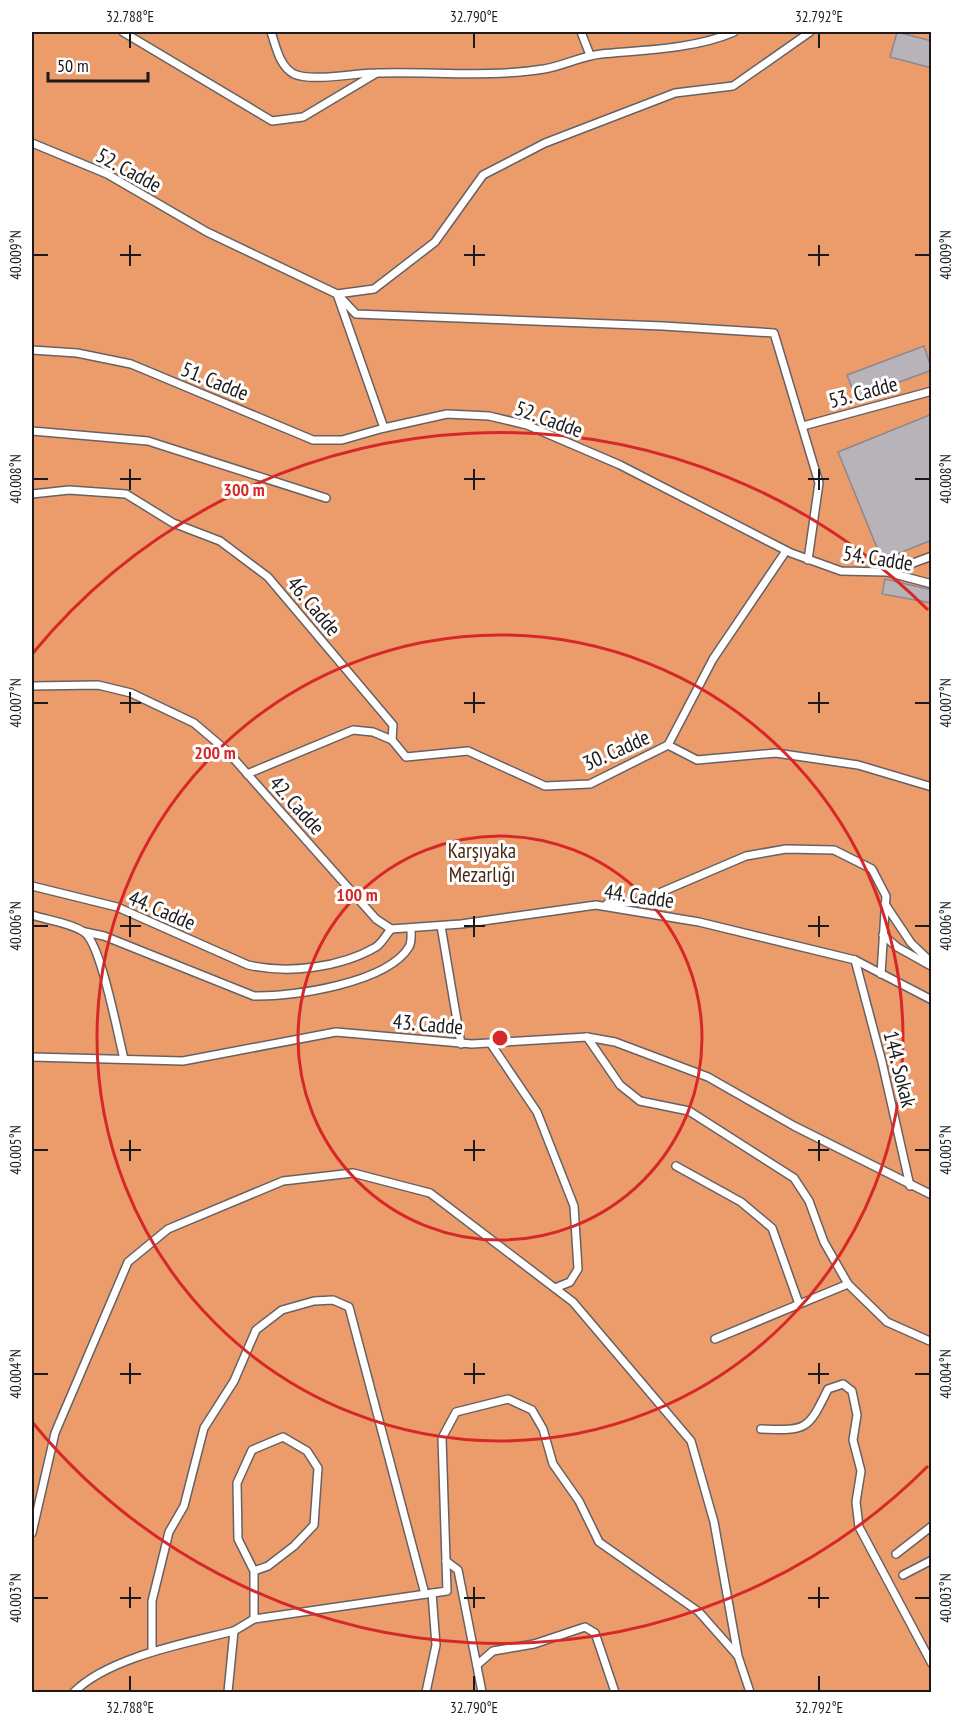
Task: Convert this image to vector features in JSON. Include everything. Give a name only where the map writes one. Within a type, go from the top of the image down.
[{"type":"lane","points":[[123,32],[272,121],[303,117],[377,73]]},
{"type":"lane","points":[[271,32],[281,62],[294,74],[311,77],[377,73],[451,74],[533,70],[590,55],[658,48],[721,38],[734,32]]},
{"type":"lane","points":[[581,32],[590,55]]},
{"type":"lane","points":[[384,428],[337,294],[374,289],[435,242],[483,175],[545,143],[675,93],[733,86],[810,32]]},
{"type":"lane","name":"52. Cadde","points":[[32,143],[107,174],[207,232],[337,294],[356,314],[663,326],[774,333],[803,426]]},
{"type":"lane","name":"51. Cadde","points":[[32,350],[77,353],[131,364],[314,440],[342,440],[384,428]]},
{"type":"lane","name":"53. Cadde","points":[[803,426],[932,391]]},
{"type":"lane","name":"52. Cadde","points":[[384,428],[447,414],[489,416],[527,425],[620,465],[786,551]]},
{"type":"lane","points":[[803,426],[819,483],[808,560]]},
{"type":"lane","points":[[32,431],[148,441],[326,498]]},
{"type":"lane","name":"46. Cadde","points":[[32,494],[69,490],[126,494],[172,523],[220,541],[268,577],[393,725],[392,740]]},
{"type":"lane","points":[[668,745],[713,659],[786,551]]},
{"type":"lane","name":"54. Cadde","points":[[786,551],[841,571],[887,572],[932,584]]},
{"type":"lane","points":[[887,572],[932,556]]},
{"type":"lane","name":"42. Cadde","points":[[32,686],[98,685],[131,693],[194,723],[227,751],[376,919],[391,929]]},
{"type":"lane","points":[[247,774],[353,730],[373,732],[392,740]]},
{"type":"lane","name":"30. Cadde","points":[[392,740],[406,757],[468,751],[545,786],[590,784],[668,745],[698,760],[776,753],[858,765],[932,788]]},
{"type":"lane","points":[[596,905],[638,902],[746,856],[786,849],[834,850],[872,868],[886,897],[881,974]]},
{"type":"lane","name":"44. Cadde","points":[[32,886],[117,908],[248,965],[271,970],[316,966],[357,956],[378,946],[391,929],[441,926],[596,905],[699,922],[855,960],[932,1000]]},
{"type":"lane","points":[[885,904],[911,944],[932,965]]},
{"type":"lane","points":[[32,915],[104,936],[254,996],[279,996],[331,987],[379,971],[399,960],[410,945],[411,929]]},
{"type":"lane","points":[[441,926],[460,1044]]},
{"type":"lane","points":[[85,932],[92,941],[106,984],[124,1059]]},
{"type":"lane","points":[[883,935],[897,947],[932,965]]},
{"type":"lane","name":"144. Sokak","points":[[855,960],[882,1062],[910,1186]]},
{"type":"lane","name":"43. Cadde","points":[[32,1058],[183,1061],[336,1032],[460,1044],[491,1044],[587,1036],[615,1042],[708,1077],[794,1126],[932,1195]]},
{"type":"lane","points":[[587,1036],[620,1085],[640,1101],[688,1111],[794,1178],[809,1201],[824,1242],[848,1284],[887,1322],[932,1342]]},
{"type":"lane","points":[[491,1044],[537,1112],[574,1206],[578,1269],[570,1282],[555,1288]]},
{"type":"lane","points":[[676,1166],[741,1202],[772,1228],[799,1304]]},
{"type":"lane","points":[[32,1533],[55,1433],[128,1262],[168,1229],[283,1181],[353,1173],[430,1193],[573,1302],[691,1441],[714,1522],[738,1656],[750,1692]]},
{"type":"lane","points":[[715,1339],[848,1284]]},
{"type":"lane","points":[[152,1652],[152,1601],[156,1579],[169,1532],[184,1506],[204,1428],[234,1381],[256,1330],[282,1310],[314,1301],[333,1300],[349,1307],[428,1594],[436,1645],[426,1692]]},
{"type":"lane","points":[[761,1429],[791,1430],[812,1421],[828,1389],[843,1384],[852,1391],[857,1415],[853,1440],[861,1471],[856,1502],[859,1527],[932,1664]]},
{"type":"lane","points":[[74,1692],[102,1673],[152,1652],[234,1631],[254,1619],[447,1591],[442,1438],[456,1412],[508,1399],[532,1410],[543,1429],[553,1464],[579,1501],[599,1542],[699,1612],[738,1656]]},
{"type":"lane","points":[[254,1571],[268,1566],[294,1546],[314,1525],[318,1468],[307,1451],[283,1437],[252,1450],[237,1483],[238,1539],[254,1571],[254,1619]]},
{"type":"lane","points":[[896,1554],[932,1526]]},
{"type":"lane","points":[[903,1575],[932,1560]]},
{"type":"lane","points":[[446,1561],[458,1570],[482,1692]]},
{"type":"lane","points":[[477,1665],[493,1651],[534,1644],[585,1628],[596,1634],[615,1692]]},
{"type":"lane","points":[[228,1692],[234,1631]]},
{"type":"green space","name":"Karşıyaka Mezarlığı","points":[[32,32],[931,32],[931,1692],[32,1692]]},
{"type":"building","points":[[897,32],[932,41],[932,68],[890,57]]},
{"type":"building","points":[[924,346],[932,370],[856,398],[847,375]]},
{"type":"building","points":[[932,414],[932,540],[882,560],[838,452]]},
{"type":"building","points":[[885,579],[932,590],[932,603],[882,594]]}]
